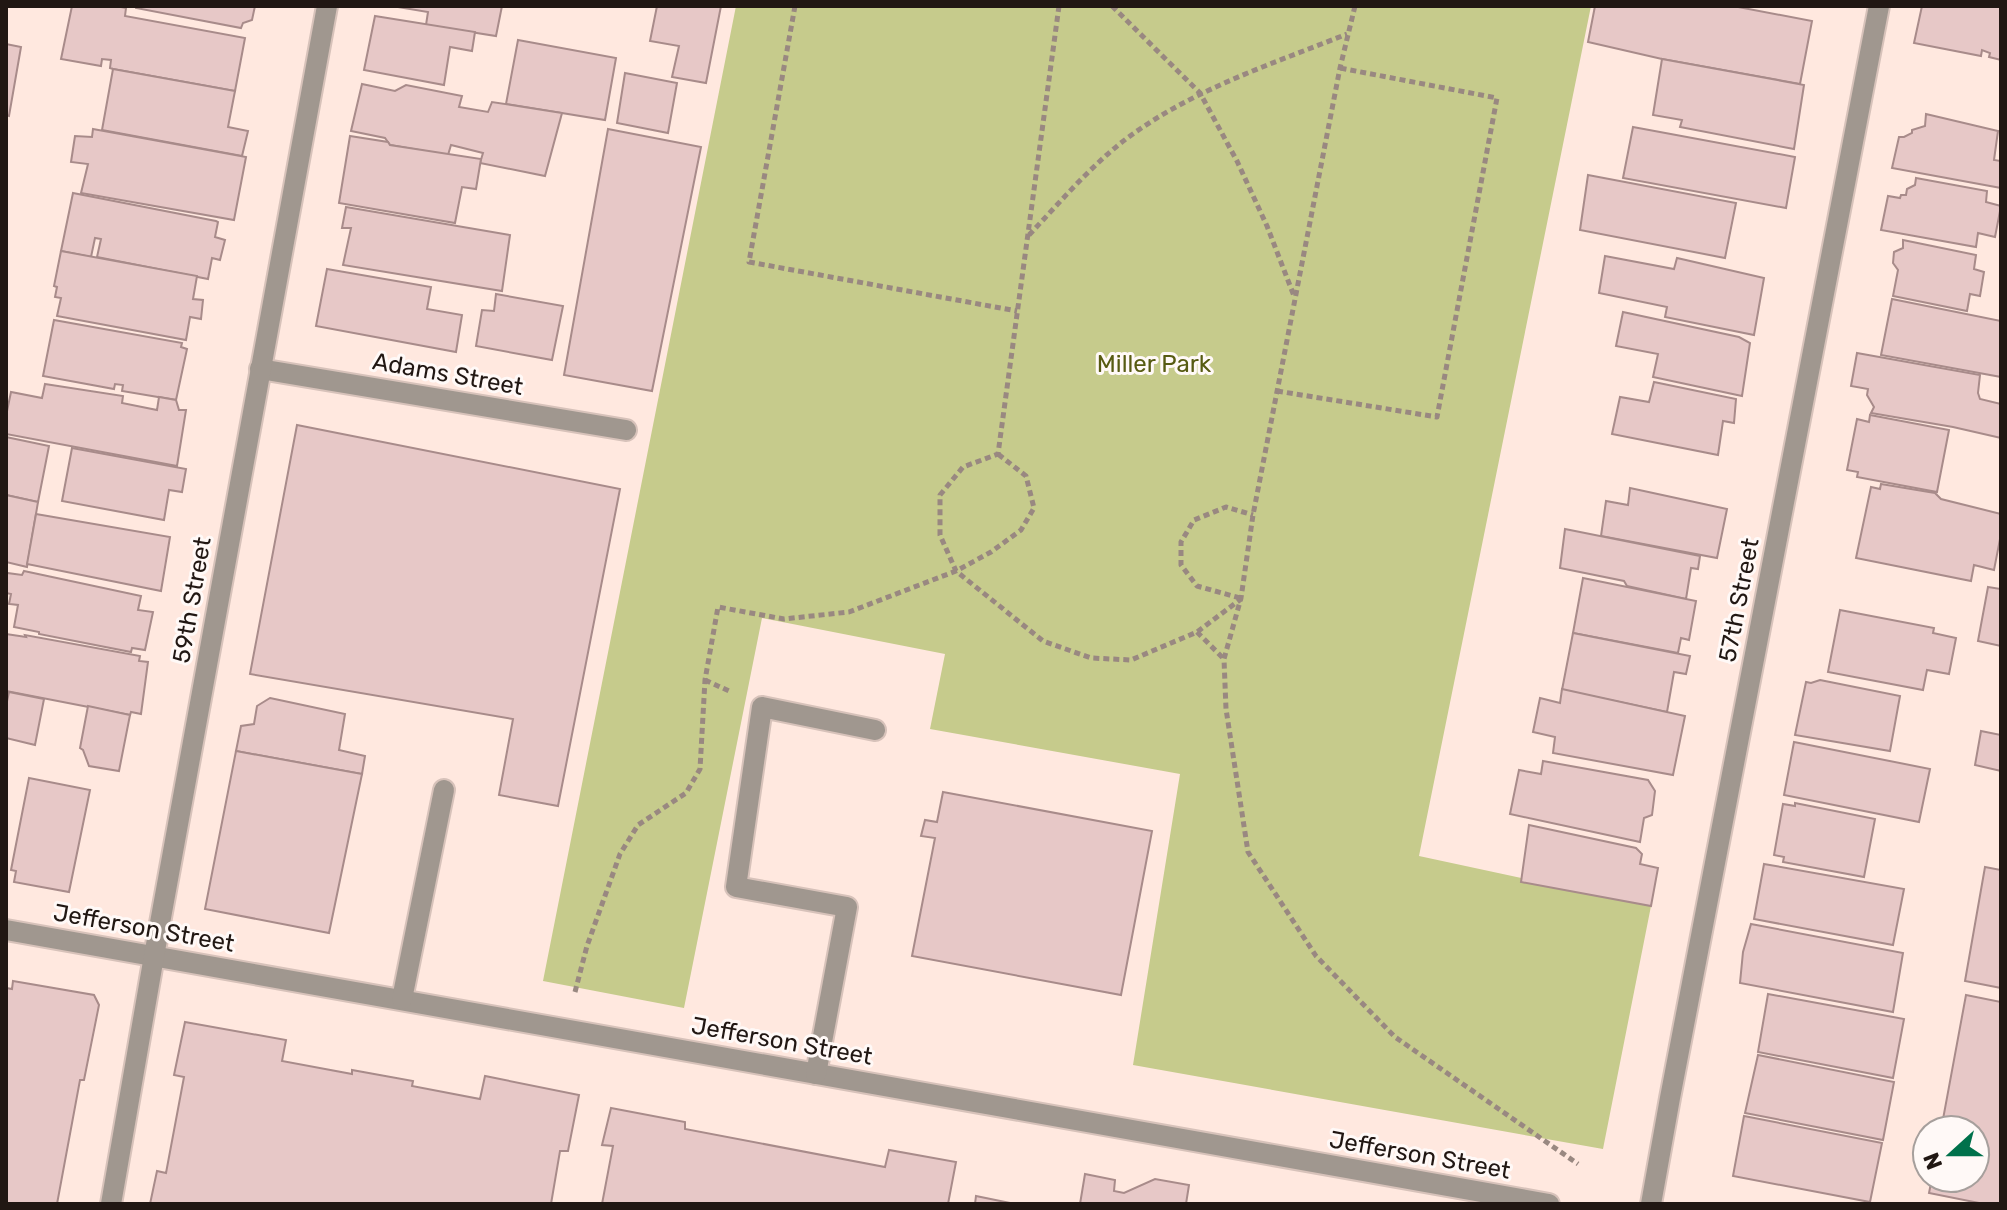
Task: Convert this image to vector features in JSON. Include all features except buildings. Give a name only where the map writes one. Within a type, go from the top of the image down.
[{"type":"street","name":"59th Street","points":[[111,1204],[327,6]]},
{"type":"street","name":"57th Street","points":[[1651,1204],[1879,6]]},
{"type":"street","name":"Adams Street","points":[[260,369],[626,430]]},
{"type":"street","points":[[816,1074],[847,907],[736,887],[762,707],[875,730]]},
{"type":"street","points":[[402,999],[444,790]]},
{"type":"street","name":"Jefferson Street","points":[[6,930],[1549,1204]]},
{"type":"path","points":[[795,6],[749,262],[1017,311]]},
{"type":"path","points":[[998,454],[1059,6]]},
{"type":"path","points":[[1112,6],[1200,93],[1237,161],[1295,298]]},
{"type":"path","points":[[1355,6],[1340,68],[1253,515],[1241,598],[1224,659],[1226,709],[1248,852],[1316,956],[1395,1037],[1578,1164]]},
{"type":"path","points":[[1028,235],[1099,162],[1139,129],[1200,93],[1347,34]]},
{"type":"path","points":[[1277,391],[1437,417],[1497,98],[1340,68]]},
{"type":"path","points":[[574,997],[587,946],[620,854],[638,825],[686,793],[700,769],[705,680],[718,607],[784,619],[849,612],[904,593],[991,552],[1021,530],[1034,508],[1026,476],[998,454]]},
{"type":"path","points":[[998,454],[963,467],[940,495],[940,535],[956,571],[1043,641],[1091,658],[1131,660],[1197,632],[1241,598]]},
{"type":"path","points":[[1241,598],[1197,586],[1181,565],[1181,542],[1194,520],[1226,507],[1253,515]]},
{"type":"path","points":[[1197,632],[1224,659]]},
{"type":"green space","name":"Miller Park","points":[[736,6],[1591,6],[1419,856],[1651,906],[1603,1149],[1133,1065],[1180,774],[930,729],[945,654],[762,618],[684,1008],[543,981]]}]
